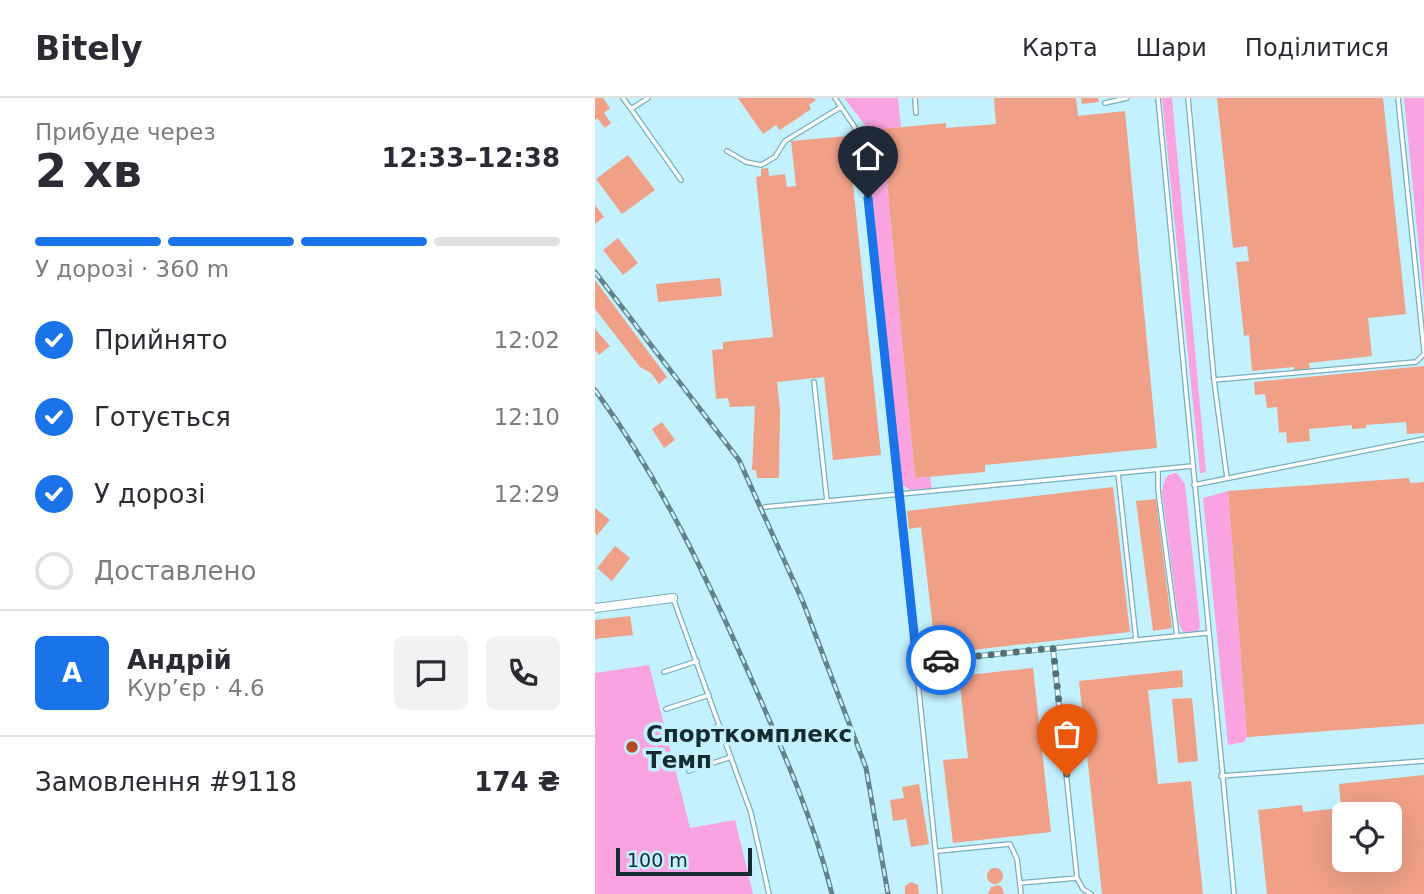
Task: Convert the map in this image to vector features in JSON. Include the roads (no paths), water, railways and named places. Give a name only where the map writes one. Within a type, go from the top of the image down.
[{"type":"street","points":[[595,608],[673,598]]},
{"type":"lane","points":[[623,98],[681,180]]},
{"type":"lane","points":[[631,109],[648,98]]},
{"type":"lane","points":[[835,98],[854,126],[862,144],[940,894]]},
{"type":"lane","points":[[915,98],[916,113]]},
{"type":"lane","points":[[1105,103],[1127,98]]},
{"type":"lane","points":[[1158,98],[1234,894]]},
{"type":"lane","points":[[1188,98],[1227,478]]},
{"type":"lane","points":[[1215,380],[1416,362],[1424,352],[1398,98]]},
{"type":"lane","points":[[727,151],[746,162],[761,165],[775,158],[785,141],[841,107]]},
{"type":"lane","points":[[814,382],[827,501]]},
{"type":"lane","points":[[1194,485],[1424,439]]},
{"type":"lane","points":[[765,507],[1192,466]]},
{"type":"lane","points":[[1158,469],[1158,490],[1177,636]]},
{"type":"lane","points":[[1118,473],[1136,640]]},
{"type":"lane","points":[[673,598],[751,813],[769,894]]},
{"type":"lane","points":[[917,662],[1207,633]]},
{"type":"lane","points":[[1053,648],[1077,878],[1083,889],[1091,894]]},
{"type":"lane","points":[[664,671],[697,661]]},
{"type":"lane","points":[[666,709],[709,695]]},
{"type":"lane","points":[[681,739],[720,726]]},
{"type":"lane","points":[[689,771],[731,757]]},
{"type":"lane","points":[[1221,776],[1424,761]]},
{"type":"lane","points":[[937,851],[1010,844],[1017,859],[1020,894]]},
{"type":"lane","points":[[1020,883],[1077,878]]},
{"type":"railway","points":[[595,272],[739,460],[803,602],[866,768],[888,894]]},
{"type":"railway","points":[[595,390],[663,496],[720,608],[797,788],[832,894]]},
{"type":"place","name":"Спорткомплекс Темп","points":[[632,747]]}]
